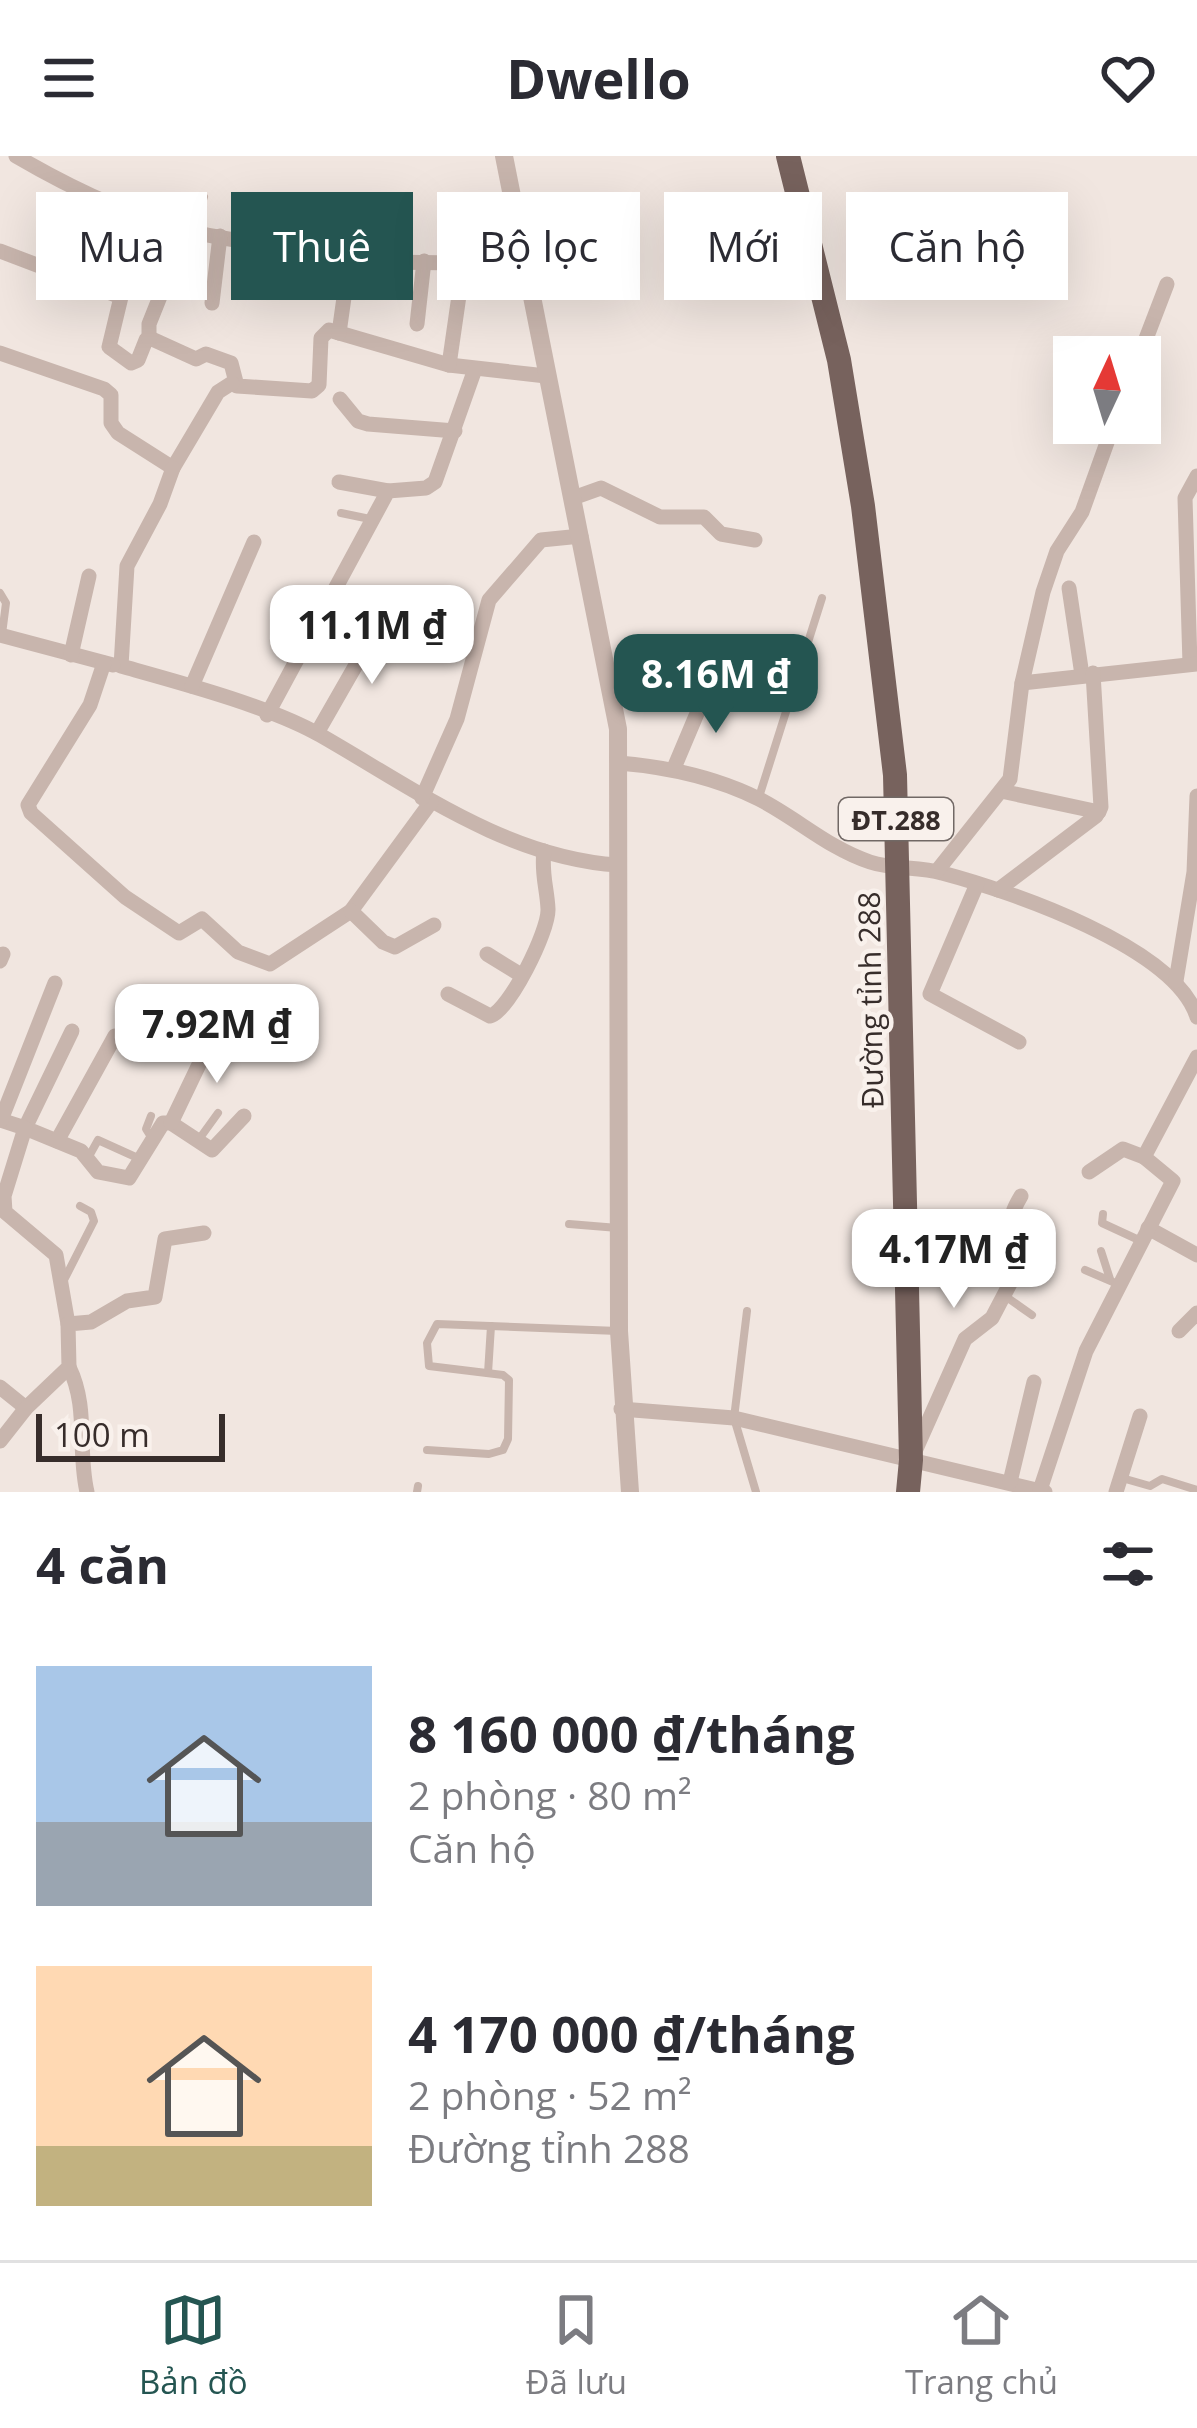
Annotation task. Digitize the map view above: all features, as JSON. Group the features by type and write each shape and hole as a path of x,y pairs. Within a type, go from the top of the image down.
{"main road":[{"name":"Đường tỉnh 288","path":"788,156 839,360 863,506 895,775 908,1492"}],"street":[{"path":"16,156 89,192"},
{"path":"504,156 511,192"},
{"path":"207,234 231,238"},
{"path":"212,303 220,236"},
{"path":"0,251 121,297 109,347 131,363 138,360 149,338 158,300"},
{"path":"413,261 437,261"},
{"path":"417,324 424,261"},
{"path":"1147,336 1167,284"},
{"path":"339,333 344,300"},
{"path":"449,365 454,300"},
{"path":"533,300 608,661 619,763 621,1409 630,1492"},
{"path":"547,376 449,365 329,330 322,338 317,389 257,390 232,383 218,392 172,468 160,504 127,566 112,665 65,752 29,802 31,813 156,922 179,933 202,919 238,952 270,964 351,911 426,800 457,719 489,600 541,540 580,536"},
{"path":"149,338 196,359 206,354 231,363 232,383"},
{"path":"0,353 104,388 111,395 111,424 118,433 172,468"},
{"path":"339,482 388,491 426,488 435,482 475,369"},
{"path":"340,399 358,421 368,424 454,431"},
{"path":"937,871 1012,772 1022,683 1043,592 1058,551 1082,512 1106,444"},
{"path":"1022,683 1194,664 1185,498 1197,476"},
{"path":"573,498 601,488 660,518 704,518 722,534 755,540"},
{"path":"267,715 388,491"},
{"path":"191,686 254,542"},
{"path":"71,655 89,576"},
{"path":"998,890 1099,812 1102,784 1069,587"},
{"path":"317,733 384,616"},
{"path":"1,635 191,686 317,733 426,800 544,851 578,862 618,866"},
{"path":"674,768 709,685"},
{"path":"619,763 674,768 758,799 836,849 998,890 1095,932 1176,981 1191,999 1197,1017"},
{"path":"1001,791 1099,812"},
{"path":"1176,981 1194,872 1197,796"},
{"path":"448,994 490,1016 498,1015 537,949 548,914 542,882 544,851"},
{"path":"977,884 930,994 1019,1042"},
{"path":"351,911 382,942 395,947 434,925"},
{"path":"487,953 521,975"},
{"path":"55,982 1,1120 57,1141 87,1159 98,1172 124,1180 160,1124 171,1123 212,1150 244,1116"},
{"path":"171,1123 217,1028"},
{"path":"72,1031 25,1128 2,1205 4,1212 56,1255 68,1324 69,1366 82,1398 86,1492"},
{"path":"57,1141 115,1036"},
{"path":"1144,1157 1197,1057"},
{"path":"621,1409 734,1418 999,1485 1042,1491 1067,1399 1116,1283 1173,1181 1144,1157 1123,1149 1089,1172"},
{"path":"911,1460 965,1339 971,1330 987,1325 1028,1248 1009,1218 1021,1196"},
{"path":"68,1324 98,1319 127,1301 155,1297 165,1239 204,1233"},
{"path":"1146,1234 1197,1255"},
{"path":"1179,1331 1197,1313"},
{"path":"1,1436 69,1366"},
{"path":"999,1485 1034,1382"},
{"path":"0,1387 26,1408"},
{"path":"1119,1485 1140,1416"}],"lane":[{"path":"341,514 372,519"},
{"path":"0,593 6,603 1,635"},
{"path":"758,799 822,598"},
{"path":"196,1143 218,1113"},
{"path":"151,1116 146,1129 152,1137"},
{"path":"87,1159 98,1140 140,1159"},
{"path":"62,1283 94,1222 91,1212 80,1206"},
{"path":"1103,1214 1102,1223 1146,1234"},
{"path":"569,1224 619,1228"},
{"path":"1101,1251 1116,1283"},
{"path":"1085,1270 1116,1283"},
{"path":"1004,1295 1032,1315"},
{"path":"747,1311 734,1418 756,1492"},
{"path":"427,1450 489,1454 506,1446 509,1380 429,1366 425,1358 436,1324 620,1331"},
{"path":"488,1373 491,1326"},
{"path":"1119,1485 1150,1486 1162,1479 1197,1490"}]}
